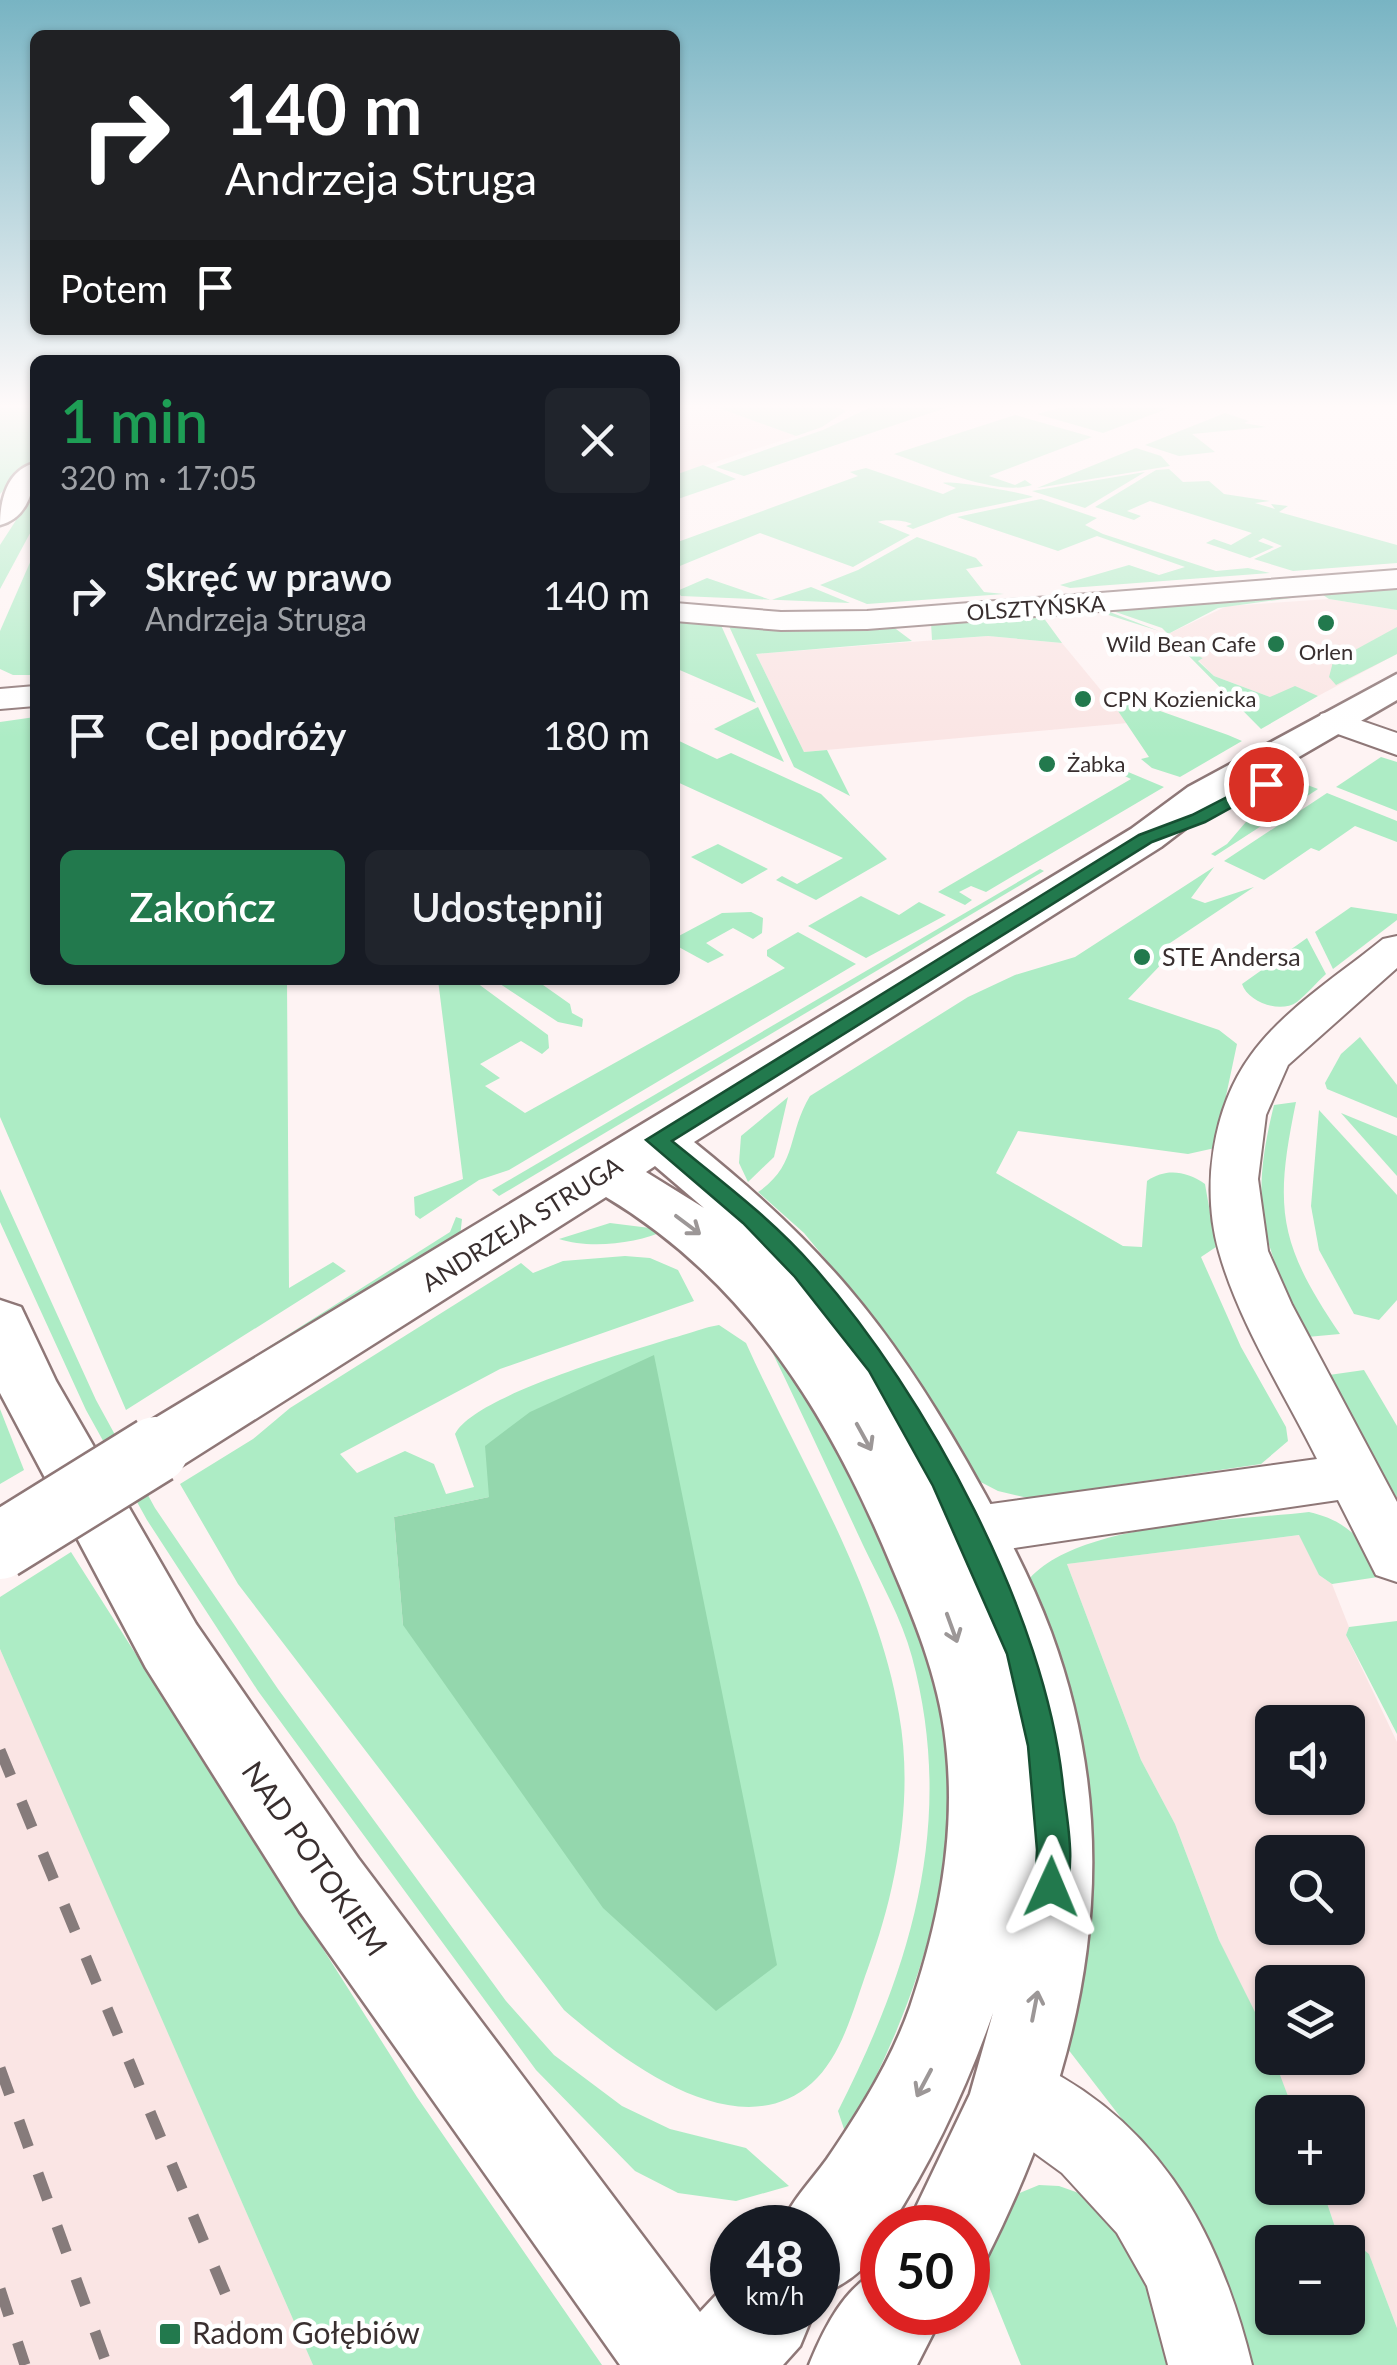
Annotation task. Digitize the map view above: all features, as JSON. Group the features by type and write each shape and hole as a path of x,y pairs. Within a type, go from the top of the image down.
{"main road":[{"name":"ANDRZEJA STRUGA","path":"0,1546 1146,838 1241,799 1397,685"},
{"name":"ANDRZEJA STRUGA","path":"1345,725 1397,707"},
{"path":"658,1140 770,1235 879,1364 942,1535 953,1628 978,1702 986,1774 988,1855 956,2003 929,2076 876,2168 840,2218"},
{"path":"606,1172 688,1223 778,1310 942,1535 1022,1654 1044,1746 1053,1850 1050,1924 1014,2092 962,2205"},
{"name":"NAD POTOKIEM","path":"0,1322 26,1383 170,1646 329,1885 678,2365"},
{"path":"718,2365 745,2335"},
{"path":"858,2365 880,2335"}],"street":[{"name":"OLSZTYŃSKA","path":"680,612 764,620 867,620 1397,579"},
{"path":"0,698 30,696"},
{"path":"1345,725 1397,745"},
{"path":"1397,948 1308,1020 1268,1060 1243,1115 1234,1179 1242,1252 1299,1376 1397,1558"},
{"path":"942,1535 1352,1476"},
{"path":"1014,2092 1074,2129 1147,2205 1180,2264 1203,2327 1210,2365"}],"shaded area":[{"path":"1329,599 1397,610 1397,654 1318,696 1270,697 1214,676 1198,660 1203,658 1184,651 1168,634 1227,606"},
{"path":"988,636 1062,643 1128,723 804,752 756,654"},
{"path":"1300,1535 1319,1575 1332,1584 1349,1627 1346,1635 1397,1742 1397,2328 1365,2251 1365,2225 1334,2225 1328,2205 1365,2205 1365,2095 1287,2095 1280,2075 1365,2075 1365,1965 1255,1965 1255,2019 1219,1940 1175,1824 1141,1760 1067,1564"},
{"path":"0,1649 44,1748 313,2365 0,2365"}],"green space":[{"path":"18,517 30,517 30,533 0,589 0,545"},
{"path":"745,517 943,517 913,529 906,526 912,524 905,522 878,522 910,535 853,567 760,533 680,566 680,541"},
{"path":"958,517 1095,517 1085,525 1216,571 1248,568 1270,573 1070,588 1060,585 1129,565 1159,575 1185,567 1097,536 1058,551"},
{"path":"1202,517 1298,517 1397,545 1397,563 1293,571 1254,559 1282,546 1263,538 1258,541 1274,547 1250,558 1206,543 1214,539 1231,545 1252,533"},
{"path":"917,537 976,558 983,566 966,569 984,592 1004,594 867,604 820,585 858,570"},
{"path":"30,562 30,675 13,675 0,669 0,631"},
{"path":"707,578 770,600 681,596 680,590"},
{"path":"1397,585 1397,610 1329,599 1320,593"},
{"path":"811,587 850,603 772,600"},
{"path":"1288,595 1291,598 1218,608 1168,634 1162,628 1107,609"},
{"path":"1102,609 1159,631 1099,612 1043,617 1062,643 988,636 932,640 931,623"},
{"path":"680,619 720,623 756,703 680,670"},
{"path":"728,624 892,626 912,641 756,654 804,752 827,750 850,796 794,767"},
{"path":"1397,627 1397,654 1336,685 1329,677 1333,662"},
{"path":"1184,651 1203,658 1198,661 1214,676 1270,697 1295,686 1318,696 1261,729"},
{"path":"1132,701 1242,741 1180,777 1152,768 1141,759 1149,757 1112,702"},
{"path":"758,707 784,762 714,729"},
{"path":"30,718 30,985 287,985 289,1288 333,1262 346,1271 126,1410 0,1117 0,722"},
{"path":"680,741 717,759 731,753 821,794 887,859 816,900 776,880 782,876 797,884 843,858 680,783"},
{"path":"1381,757 1397,762 1397,811 1336,787"},
{"path":"1121,769 1164,787 986,892 971,886 959,892 972,900 965,905 938,892 1131,779 1112,770"},
{"path":"1302,783 1318,789 1215,856 1211,854 1227,844 1251,816"},
{"path":"1327,793 1397,821 1397,842 1355,826 1319,851 1311,848 1264,880 1224,861"},
{"path":"718,844 768,869 742,884 691,857"},
{"path":"1214,867 1191,898 1205,903 1254,887 1164,947 1173,952 1128,999 1219,1030 1237,1044 1215,1148 1188,1154 1018,1131 996,1173 1123,1246 1142,1247 1147,1181 1161,1174 1176,1173 1205,1184 1216,1247 1201,1257 1241,1347 1286,1427 1288,1441 1261,1464 1028,1498 998,1491 971,1477 847,1285 804,1233 758,1192 771,1182 786,1160 810,1096 968,997 1015,975 1075,957"},
{"path":"1040,869 1044,871 499,1196 492,1190"},
{"path":"861,896 899,915 919,902 946,915 866,958 808,926"},
{"path":"1351,907 1397,914 1397,920 1333,969 1315,932"},
{"path":"751,912 763,918 762,933 753,939 733,928 706,943 724,955 708,963 680,948 680,935 722,913"},
{"path":"798,932 856,964 509,1170 479,1180 420,1219 415,1215 414,1197 463,1179 439,985 480,985 548,1035 549,1048 542,1054 521,1041 480,1064 500,1078 485,1086 525,1113 785,968 767,956 767,950"},
{"path":"1307,938 1326,974 1301,999 1290,1005 1274,1006 1258,1001 1245,990 1242,984"},
{"path":"502,985 543,985 583,1019 582,1027 558,1022"},
{"path":"1360,1037 1397,1085 1397,1118 1327,1089 1325,1083 1341,1054"},
{"path":"788,1097 774,1157 748,1182 739,1163 741,1136"},
{"path":"1296,1102 1285,1170 1286,1224 1304,1274 1340,1334 1307,1337 1280,1276 1265,1225 1262,1172 1274,1105"},
{"path":"1319,1110 1397,1195 1397,1300 1379,1320 1354,1314 1319,1250 1311,1206"},
{"path":"1341,1113 1397,1136 1397,1176"},
{"path":"0,1189 96,1400 155,1508 278,1689 506,2001 554,2055 622,2106 670,2129 746,2148 789,2186 736,2201 678,2193 635,2171 536,2070 258,1691 147,1520 86,1410 0,1222"},
{"path":"456,1217 462,1219 460,1237 255,1365 248,1360 450,1232"},
{"path":"610,1223 666,1230 613,1244 559,1239"},
{"path":"650,1258 678,1270 694,1301 500,1369 340,1454 357,1473 405,1451 434,1464 446,1494 474,1487 455,1434 470,1418 497,1402 571,1371 709,1327 719,1325 746,1343 834,1524 873,1618 899,1714 905,1778 895,1875 846,2029 823,2072 782,2101 750,2107 716,2103 682,2090 617,2052 564,2010 238,1584 180,1484 253,1439 290,1408 521,1263 533,1273 563,1261","holes":["489,1497 403,1625 394,1517"]},
{"path":"759,1325 817,1414 900,1580 929,1655 943,1719 948,1782 946,1843 937,1903 922,1962 901,2020 846,2135 838,2111 887,2002 919,1891 929,1777 924,1718 912,1657 897,1614"},
{"path":"654,1355 777,1965 716,2011 603,1908 403,1625 394,1517 489,1497 485,1446 530,1412"},
{"path":"1364,1370 1397,1426 1397,1498 1329,1375"},
{"path":"0,1409 24,1470 0,1484"},
{"path":"1309,1512 1322,1515 1359,1539 1380,1567 1378,1577 1332,1584 1319,1575 1299,1535 1067,1564 1141,1760 1175,1824 1219,1940 1255,2012 1255,2075 1280,2075 1288,2095 1255,2095 1255,2205 1328,2205 1334,2225 1255,2225 1255,2335 1365,2335 1365,2251 1397,2328 1397,2365 1248,2365 1179,2193 1064,2044 1022,1589 1043,1567 1073,1550 1111,1537 1197,1522"},
{"path":"71,1552 417,2097 602,2365 313,2365 0,1649 0,1597"},
{"path":"1397,1621 1397,1734 1346,1635 1349,1627"},
{"path":"1039,2185 1059,2186 1093,2198 1137,2256 1160,2321 1168,2365 1021,2365 990,2289 990,2233 1015,2195"}],"railway":[{"path":"0,1750 255,2365"},
{"path":"0,2068 107,2365"},
{"path":"0,2289 25,2365"}],"place":[{"name":"Orlen","path":"1326,623"},
{"name":"Wild Bean Cafe","path":"1276,644"},
{"name":"CPN Kozienicka","path":"1083,699"},
{"name":"Żabka","path":"1047,764"},
{"name":"STE Andersa","path":"1142,957"},
{"name":"Radom Gołębiów","path":"170,2334"}],"route":[{"path":"1051,1887 1053,1850 1044,1746 1031,1687 1022,1654 946,1484 879,1364 804,1271 751,1217 658,1140 1146,838 1241,799 1266,784"}]}
